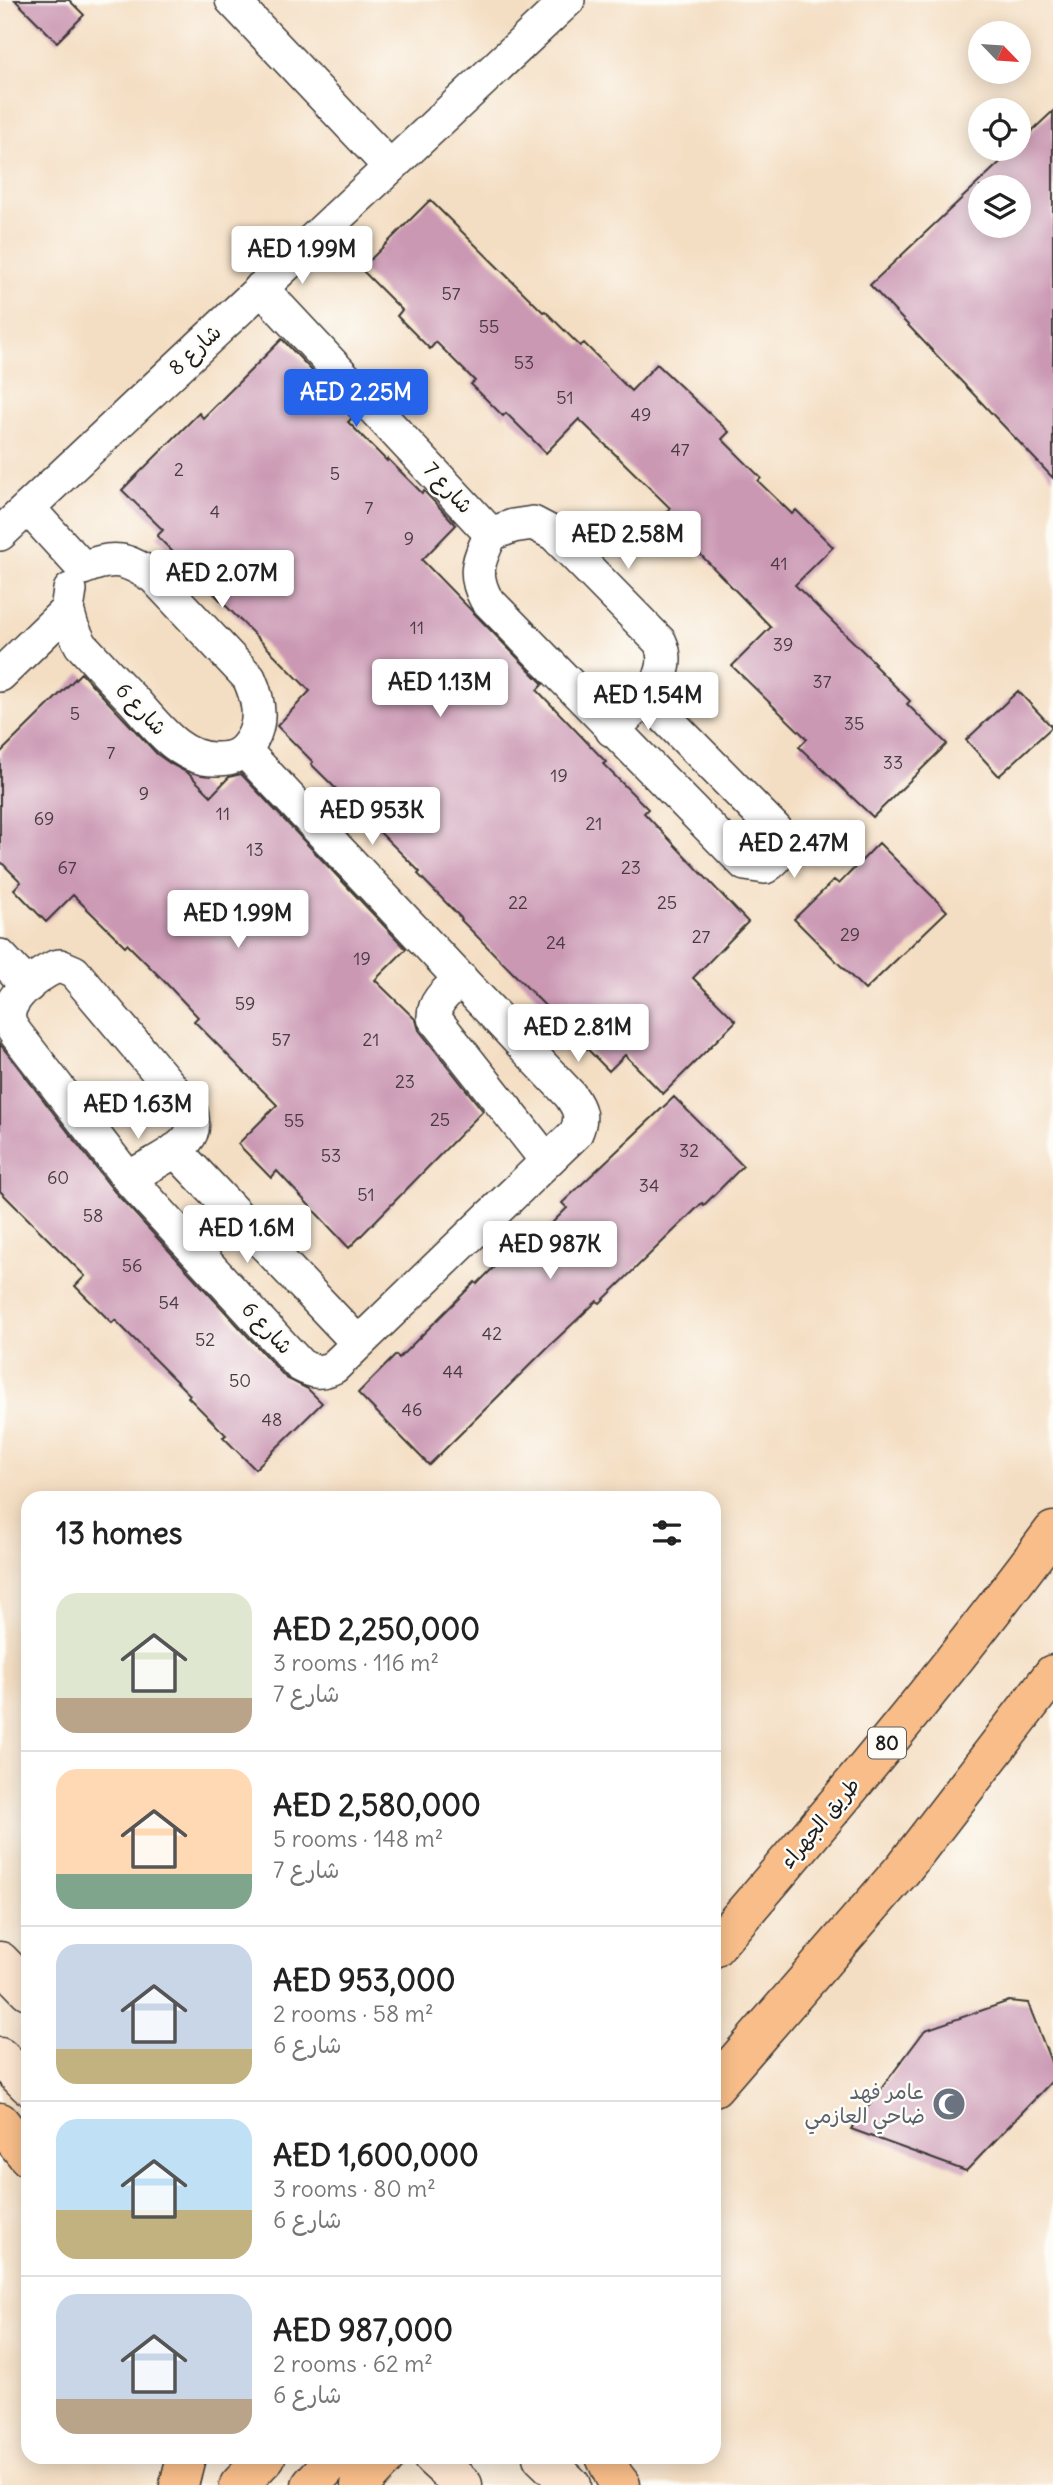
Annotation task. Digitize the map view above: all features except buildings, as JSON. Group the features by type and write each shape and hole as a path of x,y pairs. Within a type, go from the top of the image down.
{"highway":[{"name":"طريق الجهراء","path":"721,1933 837,1804 993,1612 1053,1531"},
{"path":"721,2079 903,1869 1053,1674"},
{"path":"721,2096 820,1966"},
{"path":"0,2122 21,2148"},
{"path":"179,2485 184,2464"},
{"path":"239,2485 259,2464"},
{"path":"311,2485 330,2464"},
{"path":"360,2485 380,2464"},
{"path":"608,2464 621,2485"}],"main road":[{"path":"0,1961 21,1983"},
{"path":"0,2057 21,2078"},
{"path":"440,2464 463,2485"},
{"path":"549,2464 571,2485"}],"street":[{"path":"232,0 389,166"},
{"name":"شارع 8","path":"0,534 568,0"},
{"name":"شارع 7","path":"261,288 492,534"},
{"path":"28,508 83,568"},
{"path":"612,730 662,679 665,652 660,642 554,534 533,523 513,526 492,534 482,554 477,573 479,587 486,599 612,730 746,864 758,868 774,862 780,853 781,845 776,831 645,697"},
{"path":"0,675 67,610 70,589 83,568 102,559 120,559 137,565 154,577 249,678 259,711 256,732 245,751"},
{"name":"شارع 6","path":"67,610 81,645 174,744 204,760 230,759 245,751 570,1095 579,1108 581,1122 576,1133 334,1367 322,1373 311,1371 300,1365 128,1178 17,1035 9,1019 13,1000 55,967 60,966 74,972 191,1111 192,1132 175,1150 128,1178"},
{"path":"0,956 28,986"},
{"path":"461,979 438,1001 435,1018 547,1161"},
{"path":"175,1150 358,1343"}],"place":[{"name":"عامر فهد ضاحي العازمي","path":"949,2104"}]}
